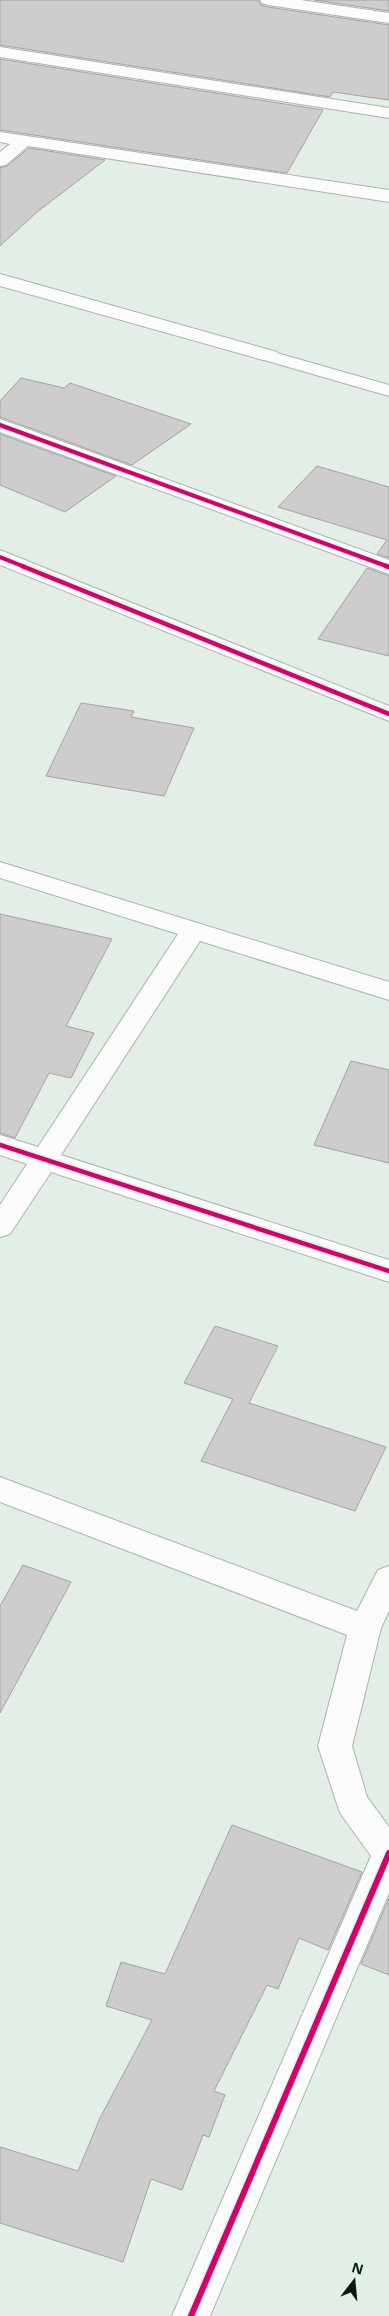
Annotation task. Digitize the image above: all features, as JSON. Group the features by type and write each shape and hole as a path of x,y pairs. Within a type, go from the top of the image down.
{"street":[{"path":"268,0 389,18"},
{"path":"0,52 389,113"},
{"path":"0,137 389,196"},
{"path":"0,161 24,141"},
{"path":"0,280 270,356"},
{"path":"0,426 389,567"},
{"path":"0,557 389,714"},
{"path":"0,870 389,991"},
{"path":"0,1227 46,1160 194,930"},
{"path":"0,1145 389,1271"},
{"path":"0,1488 365,1628"},
{"path":"191,2316 389,1853 352,1803 335,1746 365,1628 389,1579"}],"lane":[{"path":"270,356 389,392"}],"building":[{"path":"0,0 258,0 261,5 268,7 389,25 389,100 333,92 330,97 0,45"},
{"path":"314,0 389,0 389,11"},
{"path":"0,59 323,110 287,173 0,130"},
{"path":"29,148 105,160 37,212 0,246 0,168 7,166"},
{"path":"21,378 64,388 70,383 191,424 132,465 0,417 0,401"},
{"path":"0,434 116,476 65,512 0,485"},
{"path":"317,466 389,487 389,558 377,554 387,540 278,507"},
{"path":"367,568 389,576 389,656 318,639"},
{"path":"81,703 134,711 131,717 194,728 164,796 46,776"},
{"path":"0,914 112,939 66,1026 94,1033 71,1078 49,1073 15,1138 0,1133"},
{"path":"351,1061 389,1070 389,1163 314,1145"},
{"path":"215,1326 278,1346 249,1403 386,1447 355,1511 201,1461 233,1399 184,1383"},
{"path":"23,1565 71,1582 0,1713 0,1606"},
{"path":"232,1825 362,1872 328,1950 299,1938 278,1989 267,1985 214,2091 225,2095 209,2137 203,2135 182,2190 151,2179 123,2262 0,2223 0,2147 78,2171 100,2118 152,2020 106,2006 121,1962 165,1974"},
{"path":"389,1898 389,1975 361,1964"}],"cycle path":[{"path":"0,425 389,567"},
{"path":"0,557 389,714"},
{"path":"0,1145 389,1271"},
{"path":"191,2316 389,1853"}]}
